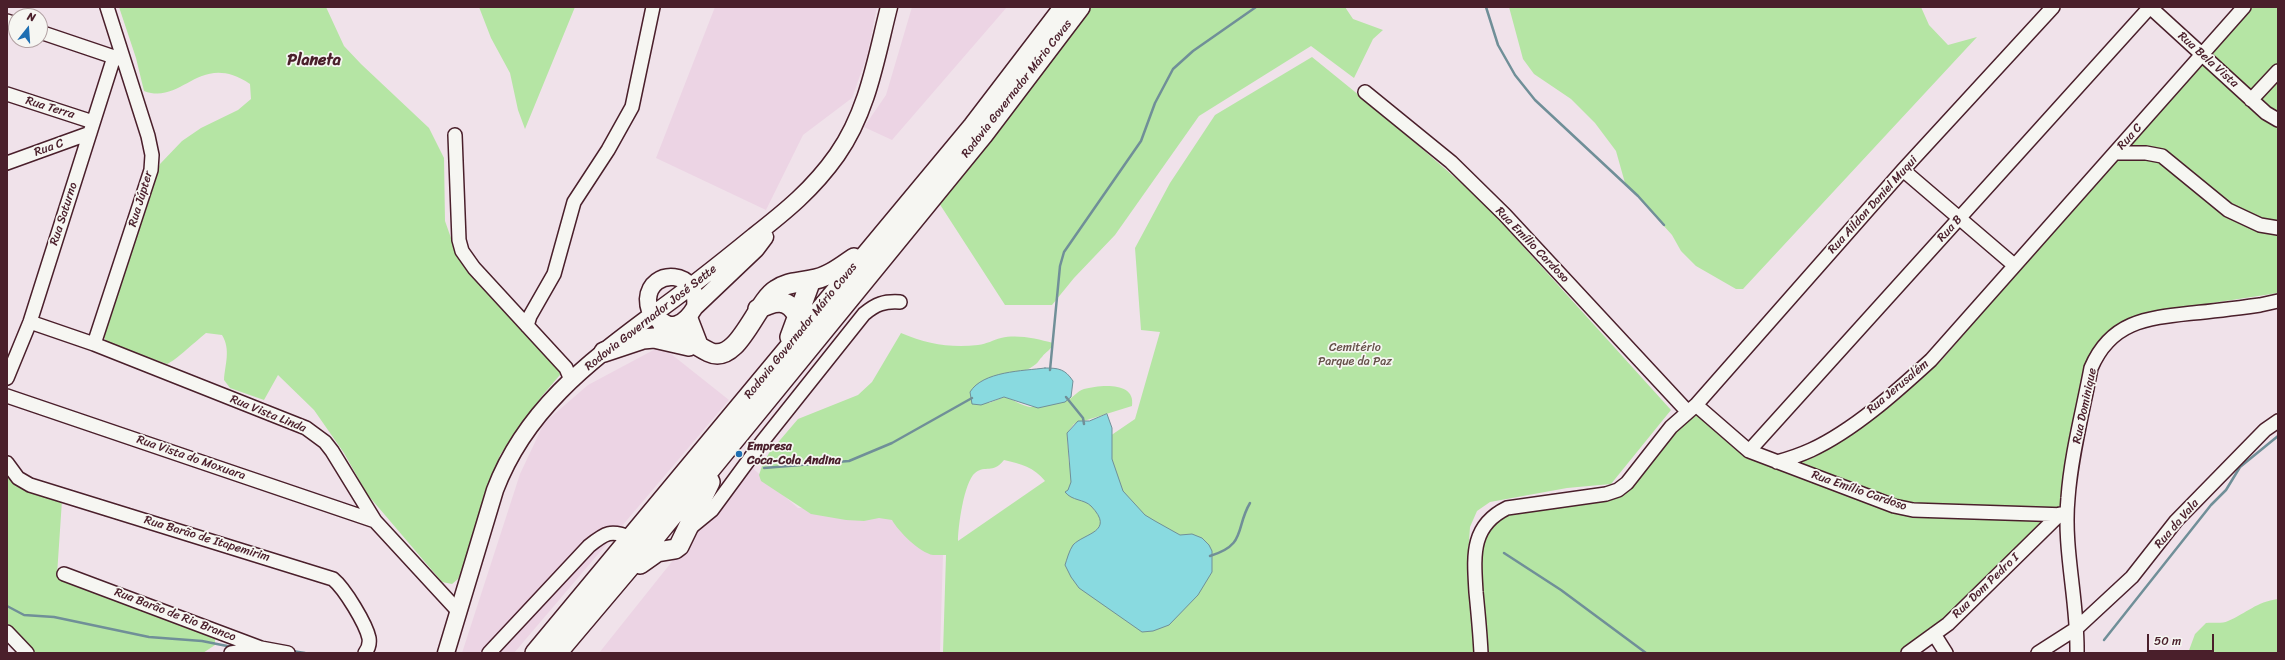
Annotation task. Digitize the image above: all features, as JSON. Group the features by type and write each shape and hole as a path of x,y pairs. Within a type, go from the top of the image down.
{"highway":[{"name":"Rodovia Governador Mário Covas","path":"535,653 657,508 838,285 973,126 1064,7"},
{"name":"Rodovia Governador Mário Covas","path":"557,653 608,593 661,544 730,445 983,135 1080,7"},
{"path":"787,349 798,315 816,279 838,268 874,243"},
{"path":"654,314 713,353 732,348 743,337 766,298 777,289 795,281 816,279 838,285 842,292 841,298 780,375 776,389"},
{"path":"758,310 772,302 780,301 790,305 798,315"},
{"path":"692,313 702,347"},
{"path":"604,352 643,338 654,338 702,347"},
{"path":"657,508 653,528 661,544 679,546 688,530 705,507 730,445"}],"main road":[{"name":"Rodovia Governador José Sette","path":"446,653 502,472 522,437 540,411 604,352 654,314 685,282 728,257 776,219 804,196 822,176 838,154 857,121 869,90 889,7"},
{"path":"692,313 695,292 685,282 670,277 661,280 653,286 648,294 654,314 671,325 680,324 692,313 756,249 776,219"}],"street":[{"name":"Rua Júpter","path":"94,344 151,170 152,155 148,136 119,59 107,7"},
{"path":"527,326 530,316 554,274 574,202 608,150 632,107 653,7"},
{"name":"Rua Aildon Daniel Muqui","path":"1481,653 1474,558 1479,536 1485,524 1496,514 1507,508 1606,494 1618,490 1626,483 1903,170 2053,7"},
{"name":"Rua Bela Vista","path":"2150,7 2251,100 2266,113 2278,120"},
{"name":"Rua B","path":"1749,451 2150,7"},
{"name":"Rua C","path":"2014,265 2116,153 2244,7"},
{"path":"48,35 119,59"},
{"name":"Rua Saturno","path":"7,378 30,322 92,127 119,59"},
{"path":"2251,100 2278,71"},
{"name":"Rua Emílio Cardoso","path":"1365,92 1451,162 1505,215 1691,408 1749,451 1874,499 1913,510 2064,514"},
{"name":"Rua Terra","path":"7,94 92,127"},
{"name":"Rua C","path":"7,163 92,127"},
{"path":"455,135 459,240 462,251 474,268 566,368 572,380"},
{"path":"2116,153 2146,153 2162,156 2228,210 2260,225 2278,228"},
{"path":"1903,170 2014,265"},
{"name":"Rua Jerusalém","path":"1777,462 1810,451 1825,443 1903,386 1931,360 2014,265"},
{"path":"705,507 762,442 864,314 875,305 885,301 900,302"},
{"name":"Rua Dominique","path":"2076,653 2077,628 2064,514 2091,368 2096,358 2111,338 2141,321 2260,305 2278,301"},
{"name":"Rua Vista Linda","path":"30,322 94,344 306,428 322,439 332,452 375,521 458,611"},
{"name":"Rua Vista do Moxuara","path":"7,396 375,521"},
{"name":"Rua da Vala","path":"2038,653 2077,628 2132,577 2176,522 2265,430 2278,421"},
{"name":"Rua Barão de Itapemirim","path":"7,463 18,478 30,485 333,579 346,593 368,633 369,644 365,653"},
{"name":"Rua Dom Pedro I","path":"1908,653 1953,619 2064,514"},
{"path":"489,653 589,546 609,533 621,533 631,538"},
{"name":"Rua Barão de Rio Branco","path":"64,574 261,648 288,653"},
{"path":"7,632 27,653"},
{"path":"1934,634 1946,653"},
{"path":"231,653 261,648"}],"shaded area":[{"path":"715,7 877,7 867,56 852,98 803,135 766,210 656,158"},
{"path":"912,7 1007,7 892,140 864,127 886,95"},
{"path":"661,346 729,400 514,653 462,653 520,474 544,423 588,385"},
{"path":"749,465 798,508 904,507 943,554 940,653 599,653"}],"green space":[{"path":"119,7 326,7 344,46 429,128 444,158 445,221 458,258 563,365 565,369 542,396 500,455 463,568 458,579 452,584 442,582 367,494 344,453 314,410 278,375 264,400 230,388 224,380 227,352 222,335 206,333 167,364 107,343 104,337 124,265 160,164 182,141 201,128 238,110 251,99 250,84 232,75 217,73 204,75 170,91 158,94 144,91 136,58"},
{"path":"479,7 575,7 525,129 518,110 510,73 491,38"},
{"path":"1091,7 1345,7 1353,19 1383,30 1373,39 1354,78 1311,46 1199,116 1115,235 1074,278 1052,305 1005,305 939,203"},
{"path":"1509,7 1921,7 1929,25 1948,45 1977,37 1743,289 1736,289 1696,266 1681,251 1672,235 1625,183 1616,151 1595,123 1571,99 1534,74 1523,59"},
{"path":"2251,7 2278,7 2278,293 2146,313 2118,334 2097,342 2077,400 2063,501 2051,518 2010,559 1906,653 1480,653 1479,559 1482,535 1494,515 1621,492 1697,409 1753,449 1802,461 1815,457 1878,415 1941,361 2178,84"},
{"name":"Cemitério Parque da Paz","path":"1312,57 1381,113 1483,202 1671,410 1611,484 1567,488 1490,502 1477,511 1470,527 1467,569 1474,653 943,653 946,555 933,555 922,550 904,535 892,520 879,518 864,521 846,520 811,514 761,481 759,475 762,466 769,453 798,419 858,395 872,382 901,333 920,340 958,346 984,344 1007,337 1027,338 1053,343 1050,349 1030,368 1017,373 987,379 980,382 989,403 1004,397 1030,407 1043,406 1066,401 1084,389 1099,386 1116,387 1128,392 1132,398 1132,406 1074,424 1067,433 1069,464 1135,419 1160,332 1141,330 1135,248 1170,183 1215,115","holes":["1004,460 1032,469 1045,481 958,541 962,505 971,478 979,470 996,467"]},
{"path":"7,474 11,481 62,500 57,575 215,633 215,645 203,653 35,653 20,635 7,623"},
{"path":"2278,599 2278,653 2188,653 2195,634 2206,623 2226,622 2258,605 2270,600"}],"water":[{"path":"1045,368 1061,370 1073,381 1071,397 1065,402 1038,408 1004,397 981,405 972,404 970,392 976,385 984,380 1004,373"},
{"path":"1107,414 1112,428 1112,459 1123,491 1145,515 1180,535 1192,534 1202,538 1209,545 1212,551 1212,572 1198,595 1169,625 1153,631 1142,632 1079,588 1065,565 1073,545 1096,531 1099,527 1100,521 1098,515 1091,506 1071,497 1065,492 1068,490 1071,482 1067,433 1078,421 1089,421"}],"waterway":[{"path":"1050,370 1060,266 1064,252 1141,141 1155,103 1173,69 1193,51 1256,7"},
{"path":"1486,7 1498,45 1515,75 1535,100 1638,196 1664,225"},
{"path":"1066,397 1083,418 1084,424"},
{"path":"764,468 849,461 892,443 972,398"},
{"path":"2104,640 2211,505 2226,490 2240,467 2278,436"},
{"path":"1210,556 1222,552 1230,547 1235,541 1245,512 1250,503"},
{"path":"1504,553 1561,590 1646,653"},
{"path":"7,606 24,615 54,617 149,637 202,641 232,647"},
{"path":"292,651 305,653"}],"place":[{"name":"Empresa Coca-Cola Andina","path":"739,454"}],"district":[{"name":"Planeta","path":"314,61"}]}
